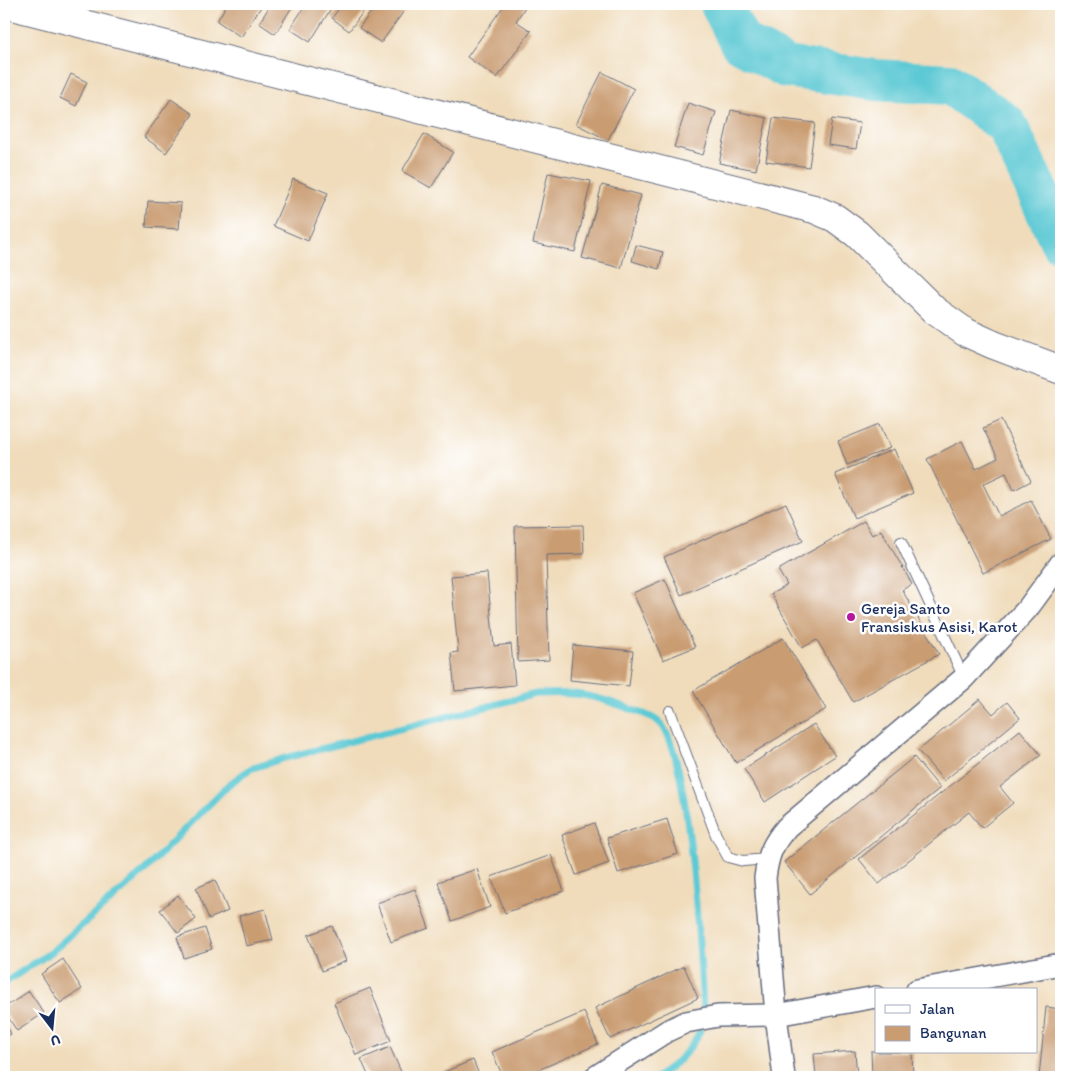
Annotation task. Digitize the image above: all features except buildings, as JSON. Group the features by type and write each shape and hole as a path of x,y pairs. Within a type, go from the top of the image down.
{"street":[{"path":"4,4 814,209 835,218 857,234 934,310 965,332 994,346 1061,370"},
{"path":"784,1077 776,1015 765,878 768,858 775,840 787,827 964,678 1028,608 1061,563"},
{"path":"928,988 1061,964"},
{"path":"595,1077 667,1031 686,1022 718,1016 776,1015 875,997"}],"lane":[{"path":"901,542 964,678"},
{"path":"670,712 716,835 728,857 743,861 768,858"}],"waterway":[{"path":"721,4 740,42 786,67 875,80 950,84 1006,124 1061,242"},
{"path":"4,983 50,953 142,873 228,785 250,769 285,758 536,694 569,694 604,700 651,717 660,723 670,741 679,772 692,857 703,1006"},
{"path":"657,1077 682,1057 700,1031"}],"place":[{"name":"Gereja Santo Fransiskus Asisi, Karot","path":"851,617"}]}
